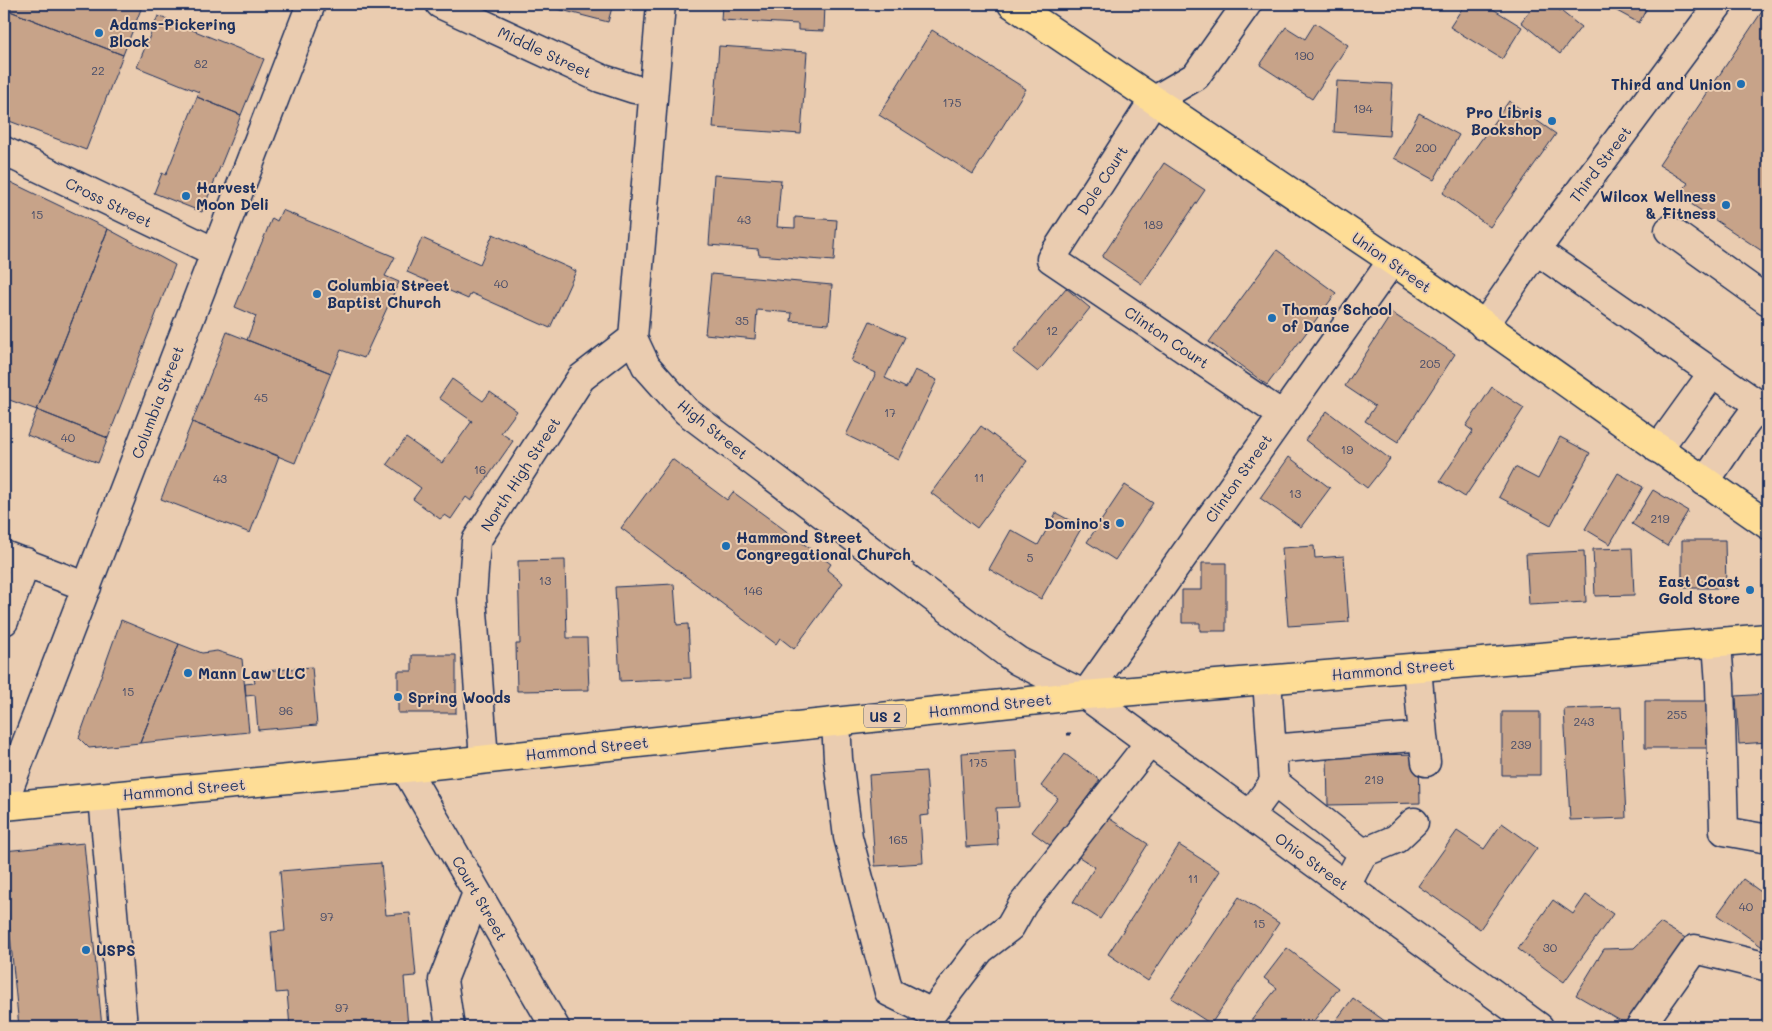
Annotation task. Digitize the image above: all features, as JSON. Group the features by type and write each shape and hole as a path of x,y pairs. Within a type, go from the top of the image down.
{"main road":[{"name":"Union Street","path":"1012,4 1153,101 1392,260 1768,525"},
{"name":"Hammond Street","path":"4,806 405,768 1085,695 1768,638"}],"street":[{"name":"Columbia Street","path":"4,801 311,4"},
{"name":"Middle Street","path":"440,4 600,78 634,89 653,92"},
{"name":"High Street","path":"661,4 633,338 646,366 686,411 1018,661 1085,695"},
{"path":"1153,101 1196,76 1247,4"},
{"name":"Third Street","path":"1484,326 1536,250 1718,4"},
{"name":"Dole Court","path":"1051,258 1153,101"},
{"name":"Cross Street","path":"4,151 215,252"},
{"path":"1669,230 1768,301"},
{"path":"1536,250 1712,374 1765,403 1734,439 1705,482"},
{"name":"Clinton Court","path":"1051,258 1282,415"},
{"name":"Clinton Street","path":"1085,695 1392,260"},
{"name":"North High Street","path":"484,759 472,598 476,541 582,378 633,338"},
{"path":"1658,449 1712,374"},
{"path":"4,621 15,559 87,587"},
{"path":"1717,643 1724,831 1768,839"},
{"path":"1272,749 1425,749 1417,667"},
{"path":"1250,815 1274,782 1267,680"},
{"name":"Ohio Street","path":"1085,695 1539,1027"},
{"path":"836,722 838,759 848,837 889,992 932,1013 980,950 1010,927 1023,904 1150,742"},
{"name":"Court Street","path":"405,768 554,1027"},
{"path":"1274,782 1363,853"},
{"path":"103,797 123,1027"},
{"path":"1346,886 1363,853 1396,839 1414,822"},
{"path":"450,1027 443,980 477,892"},
{"path":"1640,1027 1695,949 1768,967"}],"building":[{"name":"Adams-Pickering Block","path":"12,4 143,4 123,55 10,11"},
{"path":"538,4 613,4 608,22"},
{"path":"722,4 825,4 824,31 798,30 798,24 721,20"},
{"path":"1465,4 1485,4 1522,27 1502,59 1450,27"},
{"path":"1535,4 1552,4 1581,27 1560,54 1521,22"},
{"path":"1604,4 1649,4 1639,23"},
{"name":"Third and Union","path":"1767,4 1768,255 1679,196 1688,183 1659,165"},
{"path":"10,11 123,55 86,150 4,119 4,26"},
{"path":"158,16 264,59 241,115 197,97 199,92 137,67"},
{"path":"1315,23 1348,45 1312,99 1260,65 1286,27 1305,39"},
{"path":"932,30 1026,89 973,174 879,115"},
{"path":"719,46 807,52 801,134 713,128"},
{"path":"1337,81 1392,84 1389,136 1334,132"},
{"path":"197,97 241,115 202,212 154,193 162,173 166,175"},
{"path":"1509,101 1556,134 1490,227 1443,193"},
{"path":"1419,113 1459,135 1434,180 1394,158"},
{"path":"1164,163 1205,190 1142,284 1102,257"},
{"path":"714,175 781,180 777,227 795,228 795,217 837,220 834,261 759,255 758,249 709,245"},
{"path":"4,179 108,229 37,410 4,398"},
{"name":"Columbia Street Baptist Church","path":"282,210 395,257 385,276 399,282 364,358 341,350 331,373 247,340 256,316 235,307 272,218 277,221"},
{"path":"108,229 175,265 108,438 37,410"},
{"path":"493,234 576,271 550,328 471,293 468,299 407,272 422,238 480,264"},
{"name":"Thomas School of Dance","path":"1277,250 1336,293 1267,385 1209,342"},
{"path":"711,274 832,285 829,324 791,321 792,313 757,310 755,339 705,334"},
{"path":"1066,288 1090,308 1038,372 1013,352"},
{"path":"1392,313 1455,354 1398,442 1365,421 1375,406 1345,386"},
{"path":"870,321 905,337 885,378 906,388 915,370 937,380 898,460 846,435 876,373 851,361"},
{"path":"227,332 331,373 295,463 192,422"},
{"path":"452,379 483,401 490,392 517,411 501,433 513,441 471,501 466,497 451,519 445,515 440,519 413,499 421,488 387,464 406,438 442,463 472,421 439,398"},
{"path":"1492,387 1524,408 1465,497 1440,481 1473,431 1466,426"},
{"path":"37,410 108,438 98,463 27,435"},
{"path":"1327,411 1390,459 1367,488 1305,440"},
{"path":"192,422 279,456 250,533 161,499"},
{"path":"981,426 1027,461 977,528 931,493"},
{"path":"1560,437 1590,453 1551,525 1499,497 1515,467 1538,479"},
{"path":"1289,457 1330,488 1301,527 1260,498"},
{"name":"Hammond Street Congregational Church","path":"672,459 727,500 733,492 831,564 827,570 843,583 794,649 780,638 776,644 621,528"},
{"path":"1618,473 1643,487 1610,544 1585,529"},
{"name":"Domino's","path":"1125,485 1153,503 1115,560 1087,542"},
{"path":"1653,490 1688,511 1667,546 1632,524"},
{"path":"1056,513 1082,527 1041,599 989,569 1011,530 1038,545"},
{"path":"1682,540 1725,540 1726,588 1682,588"},
{"path":"1314,546 1315,558 1344,556 1349,622 1288,626 1282,548"},
{"path":"1632,548 1634,595 1595,596 1593,549"},
{"path":"1584,551 1586,602 1529,605 1526,554"},
{"path":"565,560 567,638 587,638 589,690 517,691 516,644 520,644 518,561"},
{"path":"1202,563 1226,563 1226,631 1200,631 1200,623 1182,623 1182,590 1202,590"},
{"path":"674,584 677,625 688,624 691,678 620,681 615,587"},
{"path":"121,620 179,644 140,743 89,748 79,738"},
{"path":"179,644 202,653 217,651 242,659 249,732 140,743"},
{"path":"412,655 456,655 456,713 398,713 398,671 412,671"},
{"path":"312,667 317,725 258,730 255,695 246,696 245,684 255,683 253,672"},
{"path":"1768,694 1768,742 1739,744 1736,696"},
{"path":"1645,701 1710,701 1710,748 1645,748"},
{"path":"1621,707 1626,818 1570,820 1564,709"},
{"path":"1502,712 1540,712 1540,775 1502,775"},
{"path":"1016,750 1019,807 996,808 998,845 966,847 961,753"},
{"path":"1065,754 1100,780 1051,846 1032,832 1058,798 1041,786"},
{"path":"1419,754 1420,803 1328,805 1327,756"},
{"path":"926,771 929,815 920,816 923,863 875,866 869,775"},
{"path":"1098,811 1148,844 1100,919 1073,902 1095,867 1071,852"},
{"path":"1502,823 1537,848 1480,929 1418,886 1457,831 1484,849"},
{"path":"84,843 102,1027 19,1027 4,872 4,851"},
{"path":"1179,845 1220,871 1148,981 1108,954"},
{"path":"381,863 386,915 410,913 416,976 404,977 408,1027 290,1027 287,992 276,993 271,932 285,931 280,871"},
{"path":"1743,879 1768,897 1768,951 1717,915"},
{"path":"1586,895 1613,914 1564,982 1518,949 1553,900 1573,914"},
{"path":"1239,897 1279,923 1211,1024 1171,998"},
{"path":"1660,923 1689,940 1631,1027 1576,995 1604,949 1634,948"},
{"path":"1287,948 1339,988 1309,1027 1246,1027 1277,988 1264,978"},
{"path":"1353,998 1393,1027 1331,1027"},
{"path":"1768,1018 1768,1027 1761,1027"}],"place":[{"name":"Adams-Pickering Block","path":"99,33"},
{"name":"Third and Union","path":"1741,84"},
{"name":"Pro Libris Bookshop","path":"1552,121"},
{"name":"Harvest Moon Deli","path":"186,196"},
{"name":"Wilcox Wellness & Fitness","path":"1726,205"},
{"name":"Columbia Street Baptist Church","path":"317,294"},
{"name":"Thomas School of Dance","path":"1272,318"},
{"name":"Domino's","path":"1120,523"},
{"name":"Hammond Street Congregational Church","path":"726,546"},
{"name":"East Coast Gold Store","path":"1750,590"},
{"name":"Mann Law LLC","path":"188,673"},
{"name":"Spring Woods","path":"398,697"},
{"name":"USPS","path":"86,950"}]}
